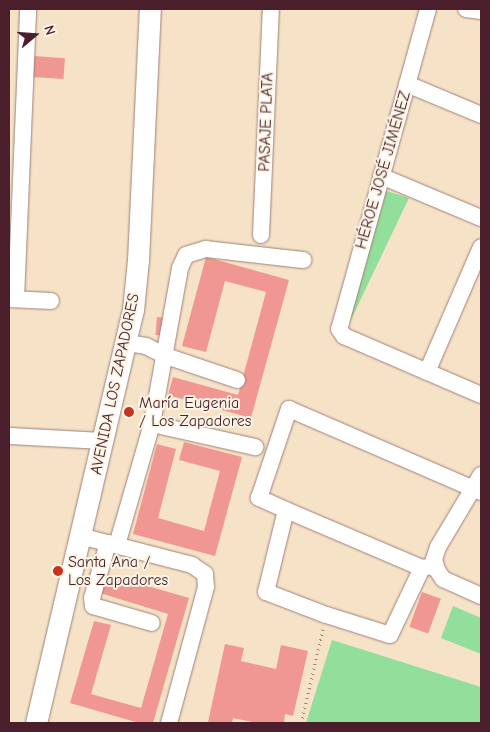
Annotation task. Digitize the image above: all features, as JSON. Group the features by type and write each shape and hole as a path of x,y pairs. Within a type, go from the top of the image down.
{"main road":[{"name":"AVENIDA LOS ZAPADORES","path":"36,723 104,441 133,310 138,267 150,9"}],"street":[{"path":"28,9 12,299 51,301"},
{"name":"PASAJE PLATA","path":"262,235 271,9"},
{"name":"HÉROE JOSÉ JIMÉNEZ","path":"427,372 344,336 340,332 428,9"},
{"path":"466,9 481,11"},
{"path":"407,84 481,115"},
{"path":"381,176 481,218"},
{"path":"481,247 427,372 481,396"},
{"path":"152,623 93,606 92,598 113,544 152,424 166,356 180,268 186,255 206,249 303,260"},
{"path":"127,342 146,346 166,356 237,380"},
{"path":"286,510 266,592 326,615 390,635 428,567 438,547 479,485 289,410 259,498 428,567 448,582 481,596"},
{"path":"152,424 255,447"},
{"path":"9,436 104,441"},
{"path":"80,536 192,565 205,574 206,587 169,723"}],"path":[{"path":"301,723 326,615"}],"green space":[{"path":"383,190 409,198 347,328"},
{"path":"453,606 481,618 481,654 441,638"},
{"path":"332,640 481,687 481,723 306,723"}],"building":[{"path":"34,56 65,58 63,79 33,77"},
{"path":"206,257 289,280 251,418 168,395 173,377 238,395 266,292 225,281 206,352 182,346"},
{"path":"157,317 168,318 166,336 155,335"},
{"path":"184,442 242,457 215,556 133,534 157,444 176,449 158,518 204,531 220,471 179,460"},
{"path":"106,574 189,598 153,723 139,723 70,703 94,621 111,625 91,694 141,708 168,614 100,593"},
{"path":"422,592 441,599 428,634 409,627"},
{"path":"225,644 244,648 241,661 276,669 281,645 308,651 293,716 285,714 284,723 257,723 233,718 232,723 208,722"}],"place":[{"name":"María Eugenia / Los Zapadores","path":"129,412"},
{"name":"Santa Ana / Los Zapadores","path":"58,571"}]}
